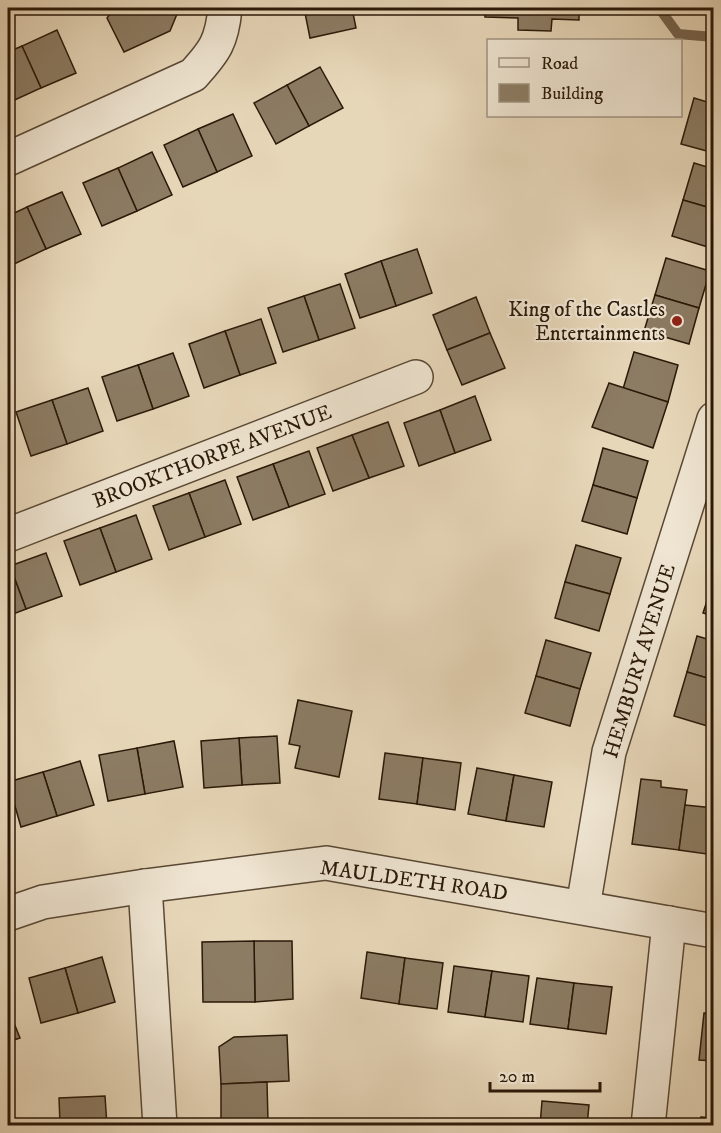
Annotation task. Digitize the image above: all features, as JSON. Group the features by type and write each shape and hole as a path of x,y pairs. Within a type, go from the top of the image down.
{"street":[{"path":"8,159 193,75 213,52 223,25 225,8"},
{"name":"BROOKTHORPE AVENUE","path":"8,535 416,377"},
{"name":"HEMBURY AVENUE","path":"583,907 609,752 714,419"},
{"name":"MAULDETH ROAD","path":"8,914 43,902 145,886 326,863 714,931"},
{"path":"145,886 160,1125"},
{"path":"648,1125 669,923"}],"building":[{"path":"114,8 174,8 177,14 170,31 124,52 107,18"},
{"path":"304,8 352,8 356,28 310,38"},
{"path":"485,8 579,8 579,20 552,19 551,31 518,30 518,18 485,17"},
{"path":"57,30 76,73 41,88 22,46"},
{"path":"22,46 41,88 8,103 8,52"},
{"path":"320,67 343,108 309,126 287,85"},
{"path":"287,85 309,126 276,144 254,103"},
{"path":"694,98 714,104 714,153 681,144"},
{"path":"233,114 252,156 217,172 198,129"},
{"path":"198,129 217,172 183,187 164,145"},
{"path":"152,152 172,195 137,211 118,168"},
{"path":"694,163 714,169 714,209 683,200"},
{"path":"118,168 137,211 102,226 83,183"},
{"path":"62,192 81,234 46,249 27,207"},
{"path":"683,200 714,209 714,249 672,236"},
{"path":"27,207 46,249 12,265 8,256 8,216"},
{"path":"417,249 432,293 396,306 381,261"},
{"path":"666,258 710,271 699,308 655,295"},
{"path":"381,261 396,306 360,318 345,274"},
{"path":"340,284 355,328 319,340 304,296"},
{"path":"655,295 699,308 689,344 644,331"},
{"path":"304,296 319,340 283,352 268,308"},
{"path":"476,297 490,333 447,350 433,315"},
{"path":"261,319 276,363 240,375 225,331"},
{"path":"225,331 240,375 204,388 189,344"},
{"path":"490,333 505,368 462,385 447,350"},
{"path":"634,352 678,365 668,402 623,389"},
{"path":"173,353 189,396 153,409 138,365"},
{"path":"138,365 153,409 117,421 102,377"},
{"path":"609,383 668,402 653,448 592,427"},
{"path":"88,388 103,431 67,444 52,400"},
{"path":"475,396 491,440 455,453 440,410"},
{"path":"52,400 67,444 31,456 16,412"},
{"path":"440,410 455,453 419,466 404,423"},
{"path":"388,422 404,466 369,478 352,435"},
{"path":"352,435 369,478 333,491 317,448"},
{"path":"603,448 648,461 637,498 593,485"},
{"path":"309,451 325,494 289,507 273,464"},
{"path":"273,464 289,507 253,520 237,477"},
{"path":"225,480 241,524 205,537 189,493"},
{"path":"593,485 637,498 627,534 582,521"},
{"path":"189,493 205,537 169,550 153,506"},
{"path":"136,515 152,559 116,572 100,528"},
{"path":"100,528 116,572 80,585 64,541"},
{"path":"576,545 621,558 610,594 565,582"},
{"path":"46,553 62,596 26,609 10,566"},
{"path":"8,566 10,566 26,609 8,616"},
{"path":"714,580 714,616 703,613"},
{"path":"565,582 610,594 599,631 555,618"},
{"path":"697,636 714,641 714,680 687,672"},
{"path":"546,640 591,653 580,689 536,676"},
{"path":"687,672 714,680 714,728 674,716"},
{"path":"536,676 580,689 570,726 525,713"},
{"path":"298,700 352,711 339,777 295,768 300,746 289,744"},
{"path":"277,736 280,783 242,785 239,738"},
{"path":"239,738 242,785 204,788 201,741"},
{"path":"174,741 183,787 145,794 137,748"},
{"path":"137,748 145,794 108,801 99,755"},
{"path":"385,753 423,758 417,804 379,799"},
{"path":"423,758 461,763 455,810 417,804"},
{"path":"80,761 94,805 57,816 43,772"},
{"path":"477,768 514,775 506,821 468,814"},
{"path":"43,772 57,816 21,827 8,782"},
{"path":"514,775 552,782 544,827 506,821"},
{"path":"641,779 661,781 661,787 687,790 679,850 632,844"},
{"path":"685,805 714,808 714,855 679,850"},
{"path":"254,941 292,941 293,999 255,1002"},
{"path":"254,941 255,1002 203,1002 202,942"},
{"path":"367,952 405,958 399,1004 361,998"},
{"path":"102,957 115,1002 78,1013 65,968"},
{"path":"405,958 443,963 437,1009 399,1004"},
{"path":"454,966 492,971 485,1017 448,1012"},
{"path":"65,968 78,1013 41,1023 29,978"},
{"path":"492,971 529,976 523,1022 485,1017"},
{"path":"537,978 574,983 568,1029 530,1024"},
{"path":"574,983 612,987 606,1034 568,1029"},
{"path":"8,1008 20,1038 8,1042"},
{"path":"704,1013 714,1014 714,1061 699,1060"},
{"path":"287,1035 289,1081 221,1084 219,1047 234,1037"},
{"path":"267,1082 268,1122 221,1123 221,1084"},
{"path":"105,1096 107,1126 44,1126 60,1124 59,1098"},
{"path":"542,1101 589,1105 587,1126 540,1126"},
{"path":"701,1117 714,1118 714,1126 701,1126"}],"waterway":[{"path":"659,8 678,34 714,37"}],"place":[{"name":"King of the Castles Entertainments","path":"677,321"}]}
